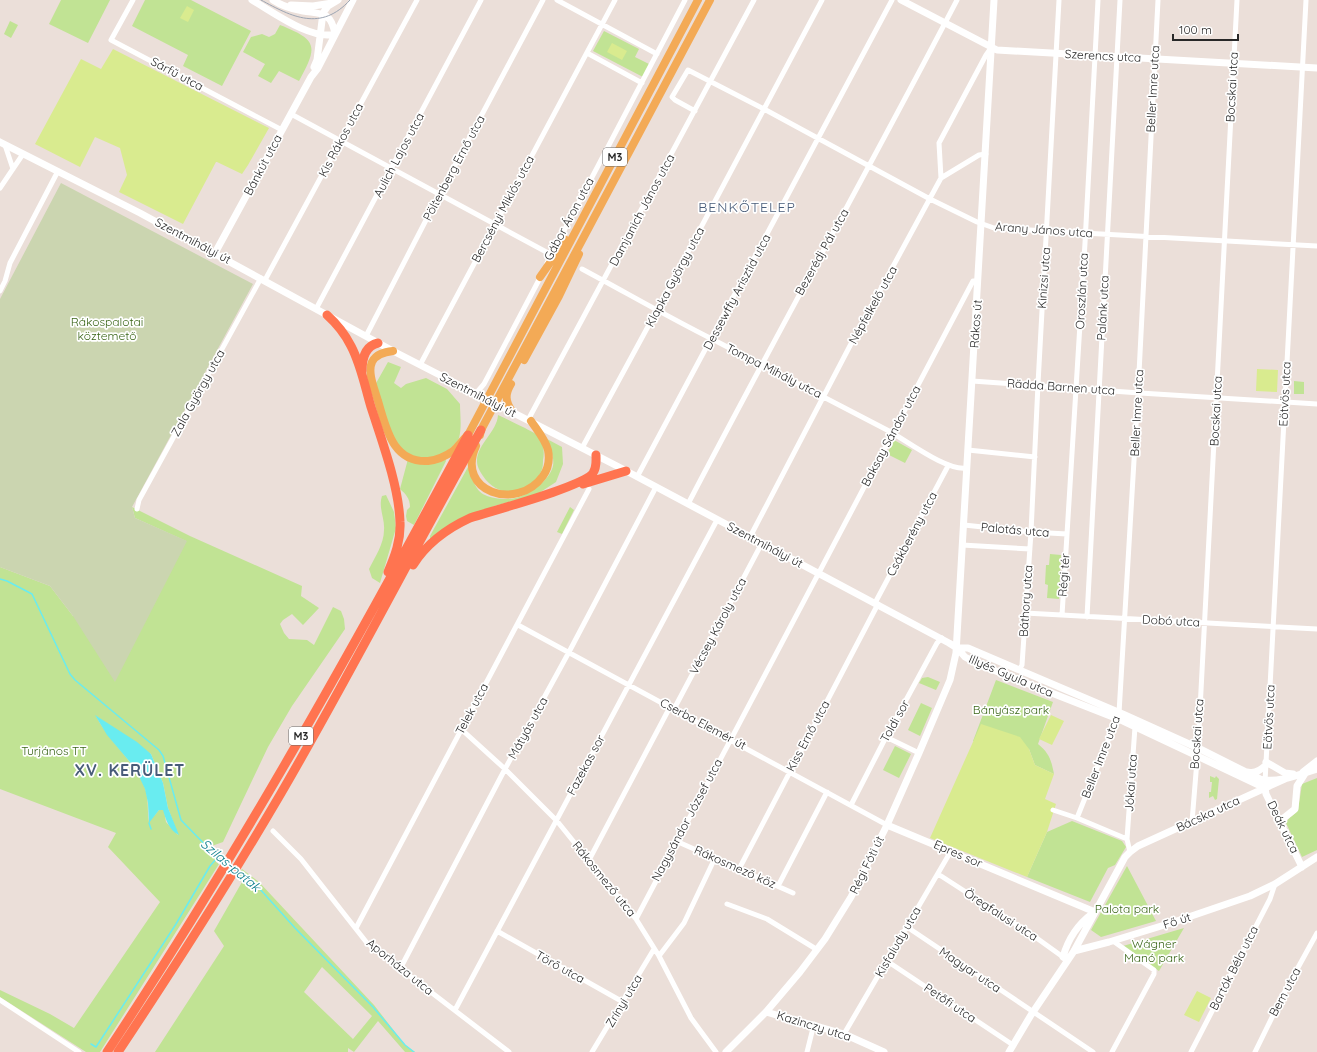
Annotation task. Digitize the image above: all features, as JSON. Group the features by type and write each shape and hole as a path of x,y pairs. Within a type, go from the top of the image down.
{"highway":[{"path":"327,315 338,325 352,346 363,378 394,485 399,512 400,534 396,552 389,571 372,606 371,614"},
{"path":"363,378 365,354 371,345 378,343"},
{"name":"M3","path":"118,1052 200,926 280,795 391,597 477,428"},
{"name":"M3","path":"108,1052 193,918 275,782 371,614 468,435"},
{"path":"391,597 401,586 408,572 424,550 440,534 470,518 564,488 587,478 594,472 596,466 596,455"},
{"path":"564,488 580,485 626,471"}],"main road":[{"name":"M3","path":"477,428 532,313 698,0"},
{"name":"M3","path":"468,435 477,428 540,319 594,215 710,0"},
{"path":"540,277 587,210"},
{"path":"512,412 506,399 508,390 571,271 594,215"},
{"path":"393,351 382,353 377,356 372,362 371,371 390,437 400,452 414,459 432,460 445,456 453,451 468,435"},
{"path":"477,428 479,438 472,454 471,462 475,477 485,488 494,493 504,495 515,494 532,488 540,481 546,473 548,465 548,450 530,421"}],"street":[{"name":"Sárfű utca","path":"133,0 112,40 282,130"},
{"path":"252,0 282,18 320,35 325,36 335,34 332,22 323,13 296,10 273,0"},
{"name":"Bánkút utca","path":"311,77 318,68 353,0"},
{"name":"Kis Rákos utca","path":"263,279 417,0"},
{"name":"Aulich Lajos utca","path":"316,309 481,0"},
{"name":"Pöltenberg Ernő utca","path":"366,336 543,0"},
{"path":"557,0 657,54"},
{"path":"602,24 615,0"},
{"name":"Gábor Áron utca","path":"473,393 478,391 484,384 540,277 550,254 685,0"},
{"name":"Damjanich János utca","path":"530,421 754,0"},
{"name":"Klapka György utca","path":"582,448 658,310 822,0"},
{"name":"Dessewffy Arisztid utca","path":"637,477 892,0"},
{"name":"Szerencs utca","path":"902,0 997,50 1317,68"},
{"name":"Bezerédj Pál utca","path":"688,504 761,364 869,166 957,0"},
{"name":"Rákos út","path":"957,648 994,0"},
{"name":"Kinizsi utca","path":"1031,532 1059,0"},
{"name":"Oroszlán utca","path":"1067,534 1098,0"},
{"name":"Palánk utca","path":"1087,617 1120,0"},
{"name":"Beller Imre utca","path":"1077,818 1118,716 1138,393 1158,0"},
{"name":"Bocskai utca","path":"1192,822 1217,398 1237,0"},
{"name":"Eötvös utca","path":"1265,784 1306,0"},
{"path":"280,4 313,6 337,1"},
{"path":"323,13 328,6 337,1"},
{"name":"Bánkút utca","path":"215,253 311,77 317,60 323,13"},
{"name":"Bercsényi Miklós utca","path":"420,365 602,24"},
{"path":"301,27 313,39 318,53"},
{"path":"986,154 979,155 941,178 939,143 978,69 991,48"},
{"path":"587,53 642,83"},
{"path":"978,69 985,68 990,73"},
{"name":"Arany János utca","path":"695,111 672,97 688,70 819,138 930,199 982,224 994,228 1317,246"},
{"path":"291,114 550,254"},
{"path":"3,144 13,169"},
{"name":"Szentmihályi út","path":"3,144 215,253 393,351 596,455 942,638 957,648"},
{"path":"0,188 23,154"},
{"path":"0,290 5,281 10,263 58,171"},
{"name":"Népfelkelő utca","path":"750,537 857,333 941,178"},
{"name":"Tompa Mihály utca","path":"582,269 892,433 948,466 960,469 967,468"},
{"name":"Zala György utca","path":"137,509 139,500 263,279"},
{"name":"Baksay Sándor utca","path":"819,574 973,281 978,281"},
{"path":"964,299 977,298"},
{"name":"Rädda Barnen utca","path":"972,381 1317,404"},
{"path":"968,450 1034,457"},
{"name":"Csákberény utca","path":"876,603 948,466"},
{"name":"Mátyás utca","path":"400,969 656,487"},
{"name":"Telek utca","path":"356,928 589,489"},
{"name":"Fazekas sor","path":"455,1010 717,520"},
{"name":"Palotás utca","path":"964,526 1067,534"},
{"name":"Báthory utca","path":"1020,670 1022,665 1031,532"},
{"name":"Régi tér","path":"1062,615 1067,534"},
{"name":"Vécsey Károly utca","path":"589,860 762,544"},
{"path":"962,545 1030,549"},
{"name":"Nagysándor József utca","path":"636,919 730,739 819,574"},
{"name":"Kiss Ernő utca","path":"739,869 876,603"},
{"name":"Dobó utca","path":"1025,613 1317,629"},
{"name":"Cserba Elemér út","path":"518,625 887,824"},
{"name":"Toldi sor","path":"851,805 937,643 942,638"},
{"name":"Illyés Gyula utca","path":"957,648 968,648 1020,670 1265,784"},
{"name":"Illyés Gyula utca","path":"957,648 965,657 1000,674 1118,716 1136,727 1244,770 1265,784"},
{"name":"Régi Fóti út","path":"726,1052 766,1012 800,972 839,918 887,824 919,753 950,680 957,648"},
{"path":"1000,674 1007,665"},
{"name":"Jókai utca","path":"1130,852 1127,839 1136,727"},
{"name":"Rákosmező utca","path":"461,729 505,769 557,821 636,919 659,956 691,1018 716,1052"},
{"path":"886,737 919,753"},
{"name":"Bácska utca","path":"1130,852 1138,846 1192,822 1265,784 1301,773 1317,761"},
{"path":"1244,770 1254,772 1262,769 1266,764 1285,773 1301,773 1317,768"},
{"path":"1280,820 1294,808 1297,786 1301,773"},
{"name":"Deák utca","path":"1265,784 1266,794 1302,867"},
{"path":"778,886 827,792"},
{"path":"1053,810 1077,818 1127,839"},
{"name":"Epres sor","path":"887,824 1095,912"},
{"name":"Aporháza utca","path":"273,831 301,859 367,942 509,1052"},
{"name":"Rákosmező köz","path":"676,841 793,893"},
{"name":"Kisfaludy utca","path":"844,1034 951,850"},
{"path":"1065,959 1074,951 1130,852"},
{"name":"Fő út","path":"1074,951 1113,941 1177,921 1250,896 1275,884 1317,857"},
{"path":"659,956 684,923 715,858"},
{"name":"Öregfalusi utca","path":"938,874 1031,934 1065,959"},
{"name":"Bartók Béla utca","path":"1191,1052 1270,900 1275,884"},
{"path":"727,904 767,919 816,949"},
{"path":"1009,1052 1065,959 1070,940 1085,919 1095,912"},
{"name":"Magyar utca","path":"907,927 1093,1052"},
{"name":"Törő utca","path":"497,931 623,1002"},
{"name":"Bem utca","path":"1255,1052 1284,993 1316,936"},
{"path":"1112,1052 1154,974 1154,970 1152,968 1113,941"},
{"name":"Zrínyi utca","path":"592,1052 654,949"},
{"name":"Petőfi utca","path":"887,961 1013,1045"},
{"path":"777,999 778,1009 783,1016"},
{"path":"0,1000 79,1052"},
{"name":"Kazinczy utca","path":"766,1012 814,1024 844,1034 884,1052"},
{"path":"807,1052 814,1024"}],"green space":[{"path":"61,0 110,0 88,43 49,24"},
{"path":"145,0 191,0 251,31 222,86 183,66 188,55 132,26"},
{"path":"187,6 194,10 188,22 180,18"},
{"path":"10,21 18,25 11,38 4,34"},
{"path":"280,25 302,35 308,40 311,46 309,60 299,81 279,71 271,83 258,76 265,64 243,52 251,37 262,34 269,37 275,34"},
{"path":"604,31 639,49 635,57 649,64 643,77 593,51"},
{"path":"612,43 627,51 622,60 607,52"},
{"path":"113,49 269,128 242,174 216,162 183,224 119,192 127,175 120,148 95,137 80,167 35,144 81,59 101,69"},
{"name":"Rákospalotai köztemető","path":"61,183 253,284 132,507 135,518 187,541 115,682 73,616 50,586 0,567 0,299"},
{"path":"388,362 401,367 394,383 401,388 406,384 426,378 447,389 460,404 461,425 459,438 454,445 445,452 436,457 427,459 420,458 405,452 399,448 394,441 387,426 375,385"},
{"path":"1257,369 1278,370 1277,392 1256,391"},
{"path":"1294,381 1304,382 1304,394 1294,394"},
{"path":"498,415 536,434 544,449 543,467 536,480 529,486 513,492 497,489 489,483 479,469 477,461 480,449 494,427"},
{"path":"547,439 562,447 563,464 556,482 536,495 494,506 430,541 430,536 468,467 474,483 479,491 488,496 500,499 513,499 532,491 550,474 553,465 553,458"},
{"path":"894,440 912,450 905,463 887,454"},
{"path":"445,458 446,461 414,525 407,521 407,510 410,507 409,502 406,495 400,489 408,459"},
{"path":"386,495 394,512 396,528 380,583 372,578 369,569 379,550 384,535 381,500 382,496"},
{"name":"Turjános TT","path":"132,507 190,536 302,586 301,596 319,608 303,625 292,614 283,620 280,624 284,633 289,639 307,640 314,645 333,607 341,611 345,629 292,706 268,747 223,842 209,847 219,854 216,862 219,864 100,1052 86,1052 0,997 0,990 50,1014 74,1028 160,902 108,847 116,833 0,789 0,567 50,586 73,616 186,541 135,518","holes":["96,716 151,754 163,783 168,808 178,835 166,822 164,810 159,810 149,822 145,788 135,769 101,725"]},
{"path":"570,507 574,510 562,534 557,532"},
{"path":"1050,554 1061,555 1059,599 1047,598 1048,585 1045,584 1046,565 1049,565"},
{"path":"928,677 940,682 936,690 919,683 922,678"},
{"name":"Bányász park","path":"996,680 1053,702 1038,744 1045,750 1049,757 1054,774 1035,765 1029,749 973,741"},
{"path":"921,703 932,708 920,736 908,730"},
{"path":"1051,715 1064,721 1052,745 1039,739"},
{"path":"981,724 1020,737 1029,749 1035,765 1054,774 1045,799 1056,804 1047,832 1027,877 930,838"},
{"path":"895,746 911,754 899,778 883,770"},
{"path":"1210,776 1215,778 1216,776 1219,779 1217,799 1215,800 1213,796 1209,798 1212,782 1210,782"},
{"path":"1317,778 1317,850 1302,857 1286,823 1288,819 1298,810 1302,784"},
{"path":"1072,821 1122,841 1126,847 1115,865 1108,868 1090,902 1027,877 1047,832"},
{"name":"Palota park","path":"1127,866 1156,921 1101,937 1091,930"},
{"path":"242,869 259,882 374,1005 405,1045 415,1052 405,1052 378,1021 354,1052 348,1048 348,1052 155,1052 224,946 214,931 242,882 236,878","holes":["322,967 372,1016 353,1039 304,992"]},
{"name":"Wágner Manó park","path":"1184,928 1159,971 1123,946"},
{"path":"1197,991 1211,998 1199,1022 1184,1015"}],"water":[{"path":"95,715 137,742 151,754 163,783 168,808 179,835 170,828 163,810 159,810 149,823 148,803 145,789 135,768 107,735"}],"waterway":[{"name":"Szilas-patak","path":"0,579 32,594 70,674 75,680 159,750 163,756 181,820 218,858 224,862"},
{"path":"149,823 151,829"},
{"path":"91,1044 96,1047 176,924 210,866 217,858"},
{"name":"Szilas-patak","path":"238,872 259,888 295,928 373,1007 405,1045 414,1052"}],"tram line":[{"path":"261,0 295,16 317,19 328,16 339,10 350,0"}],"district":[{"name":"BENKŐTELEP","path":"747,207"},
{"name":"XV. KERÜLET","path":"130,770"}]}
